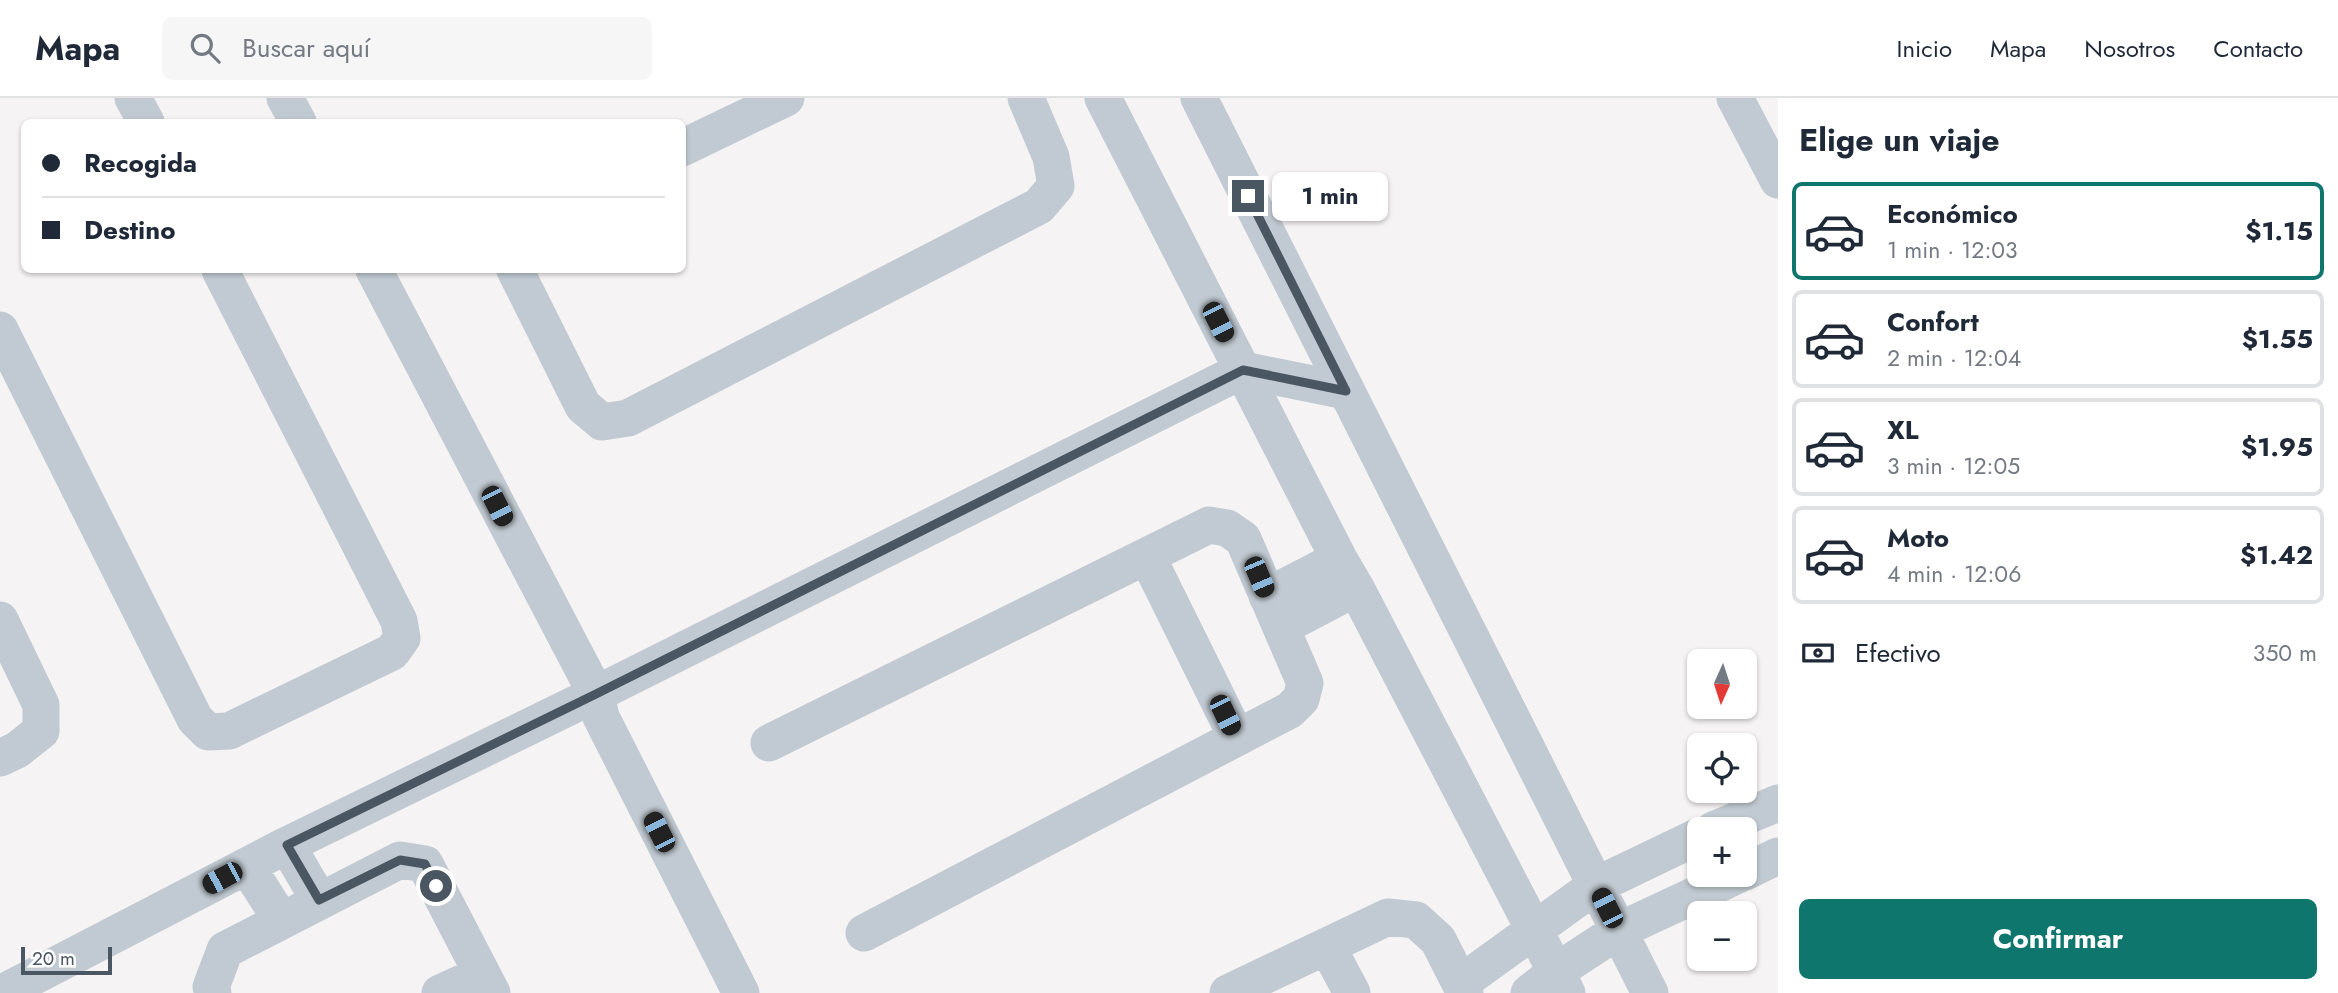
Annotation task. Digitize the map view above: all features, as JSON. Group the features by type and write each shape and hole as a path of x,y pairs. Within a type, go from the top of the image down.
{"street":[{"path":"133,98 144,119"},
{"path":"285,98 296,119"},
{"path":"686,146 786,98"},
{"path":"516,273 583,406 602,422 628,418 1039,206 1056,186 1051,157 1026,98"},
{"path":"1103,98 1347,573 1562,982"},
{"path":"1199,98 1650,993"},
{"path":"1735,98 1778,180"},
{"path":"0,330 195,719 208,733 229,731 392,652 402,638 399,621 222,273"},
{"path":"376,273 596,694 601,717 741,993"},
{"path":"2,993 287,845 596,694 1243,370 1346,391"},
{"path":"769,743 1209,525 1227,528 1243,539 1305,683 1301,699 1290,710 864,933"},
{"path":"1147,556 1237,738"},
{"path":"1275,612 1347,573"},
{"path":"0,620 41,705 41,731 17,750 0,758"},
{"path":"1744,817 1778,803"},
{"path":"1228,993 1388,917 1416,920 1438,940 1463,988 1595,886 1687,842"},
{"path":"287,845 319,900"},
{"path":"1757,866 1778,856"},
{"path":"213,993 211,987 225,950 400,860 425,864 487,983 440,993"},
{"path":"247,866 281,920"},
{"path":"1529,993 1562,982 1618,931 1712,887"},
{"path":"1327,946 1352,993"}],"route":[{"path":"436,886 425,864 400,860 319,900 287,845 596,694 1243,370 1346,391 1248,196"}]}
